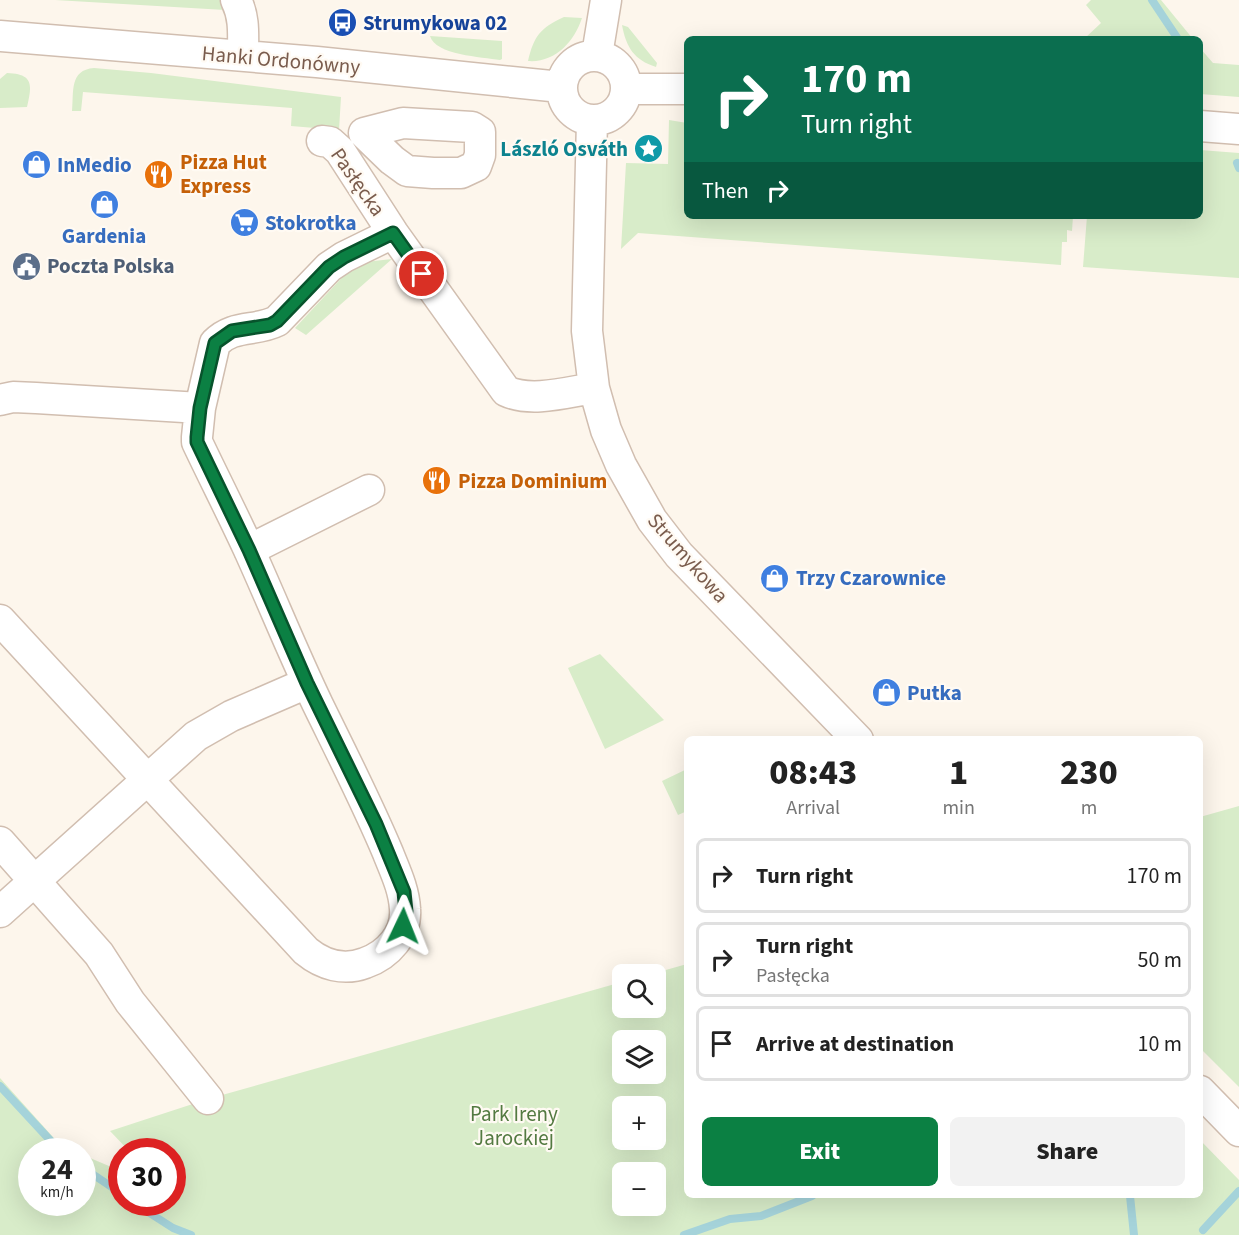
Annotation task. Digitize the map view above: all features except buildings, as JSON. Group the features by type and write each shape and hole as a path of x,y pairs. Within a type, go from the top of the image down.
{"street":[{"path":"236,0 244,23 243,55"},
{"path":"597,55 606,0"},
{"name":"Hanki Ordonówny","path":"0,36 243,55 561,87"},
{"path":"597,55 618,66 624,76 626,89 624,101 616,111 605,118 584,119 565,104 561,87 562,79 572,64 588,56 597,55"},
{"path":"626,89 684,89"},
{"name":"Strumykowa","path":"592,120 586,313 594,387 606,430 638,497 679,555 854,736"},
{"path":"1203,126 1239,129"},
{"name":"Pasłęcka","path":"322,141 330,142 340,151 393,233 506,391 528,396 594,387"},
{"path":"0,620 298,944 315,958 340,967 356,966 380,956 391,947 403,926 406,912 404,892 376,824 307,683 249,550 197,442 200,408 215,343 232,331 270,325 277,321 329,267 393,233"},
{"path":"0,400 13,397 200,408"},
{"path":"249,550 369,490"},
{"path":"0,912 196,736 210,726 307,683"},
{"path":"0,842 99,954 130,1002 208,1099"},
{"path":"1203,1094 1239,1131"}],"green space":[{"path":"55,0 226,0 225,10"},
{"path":"1091,0 1161,0 1191,36 1087,36 1101,23 1086,5"},
{"path":"564,17 582,18 569,43 555,55 538,61 528,61 539,34 549,25"},
{"path":"622,25 628,27 657,63 656,67 642,61 632,52"},
{"path":"430,36 502,41 502,59 450,51 434,42"},
{"path":"1203,51 1213,63 1239,65 1239,97 1203,94"},
{"path":"94,68 341,97 339,130 291,126 292,108 83,92 81,111 72,111 74,83 77,77 80,73"},
{"path":"7,73 27,78 30,93 27,107 0,108 0,79"},
{"path":"669,120 684,122 684,219 1073,219 1072,231 1067,230 1067,242 1062,242 1061,265 638,233 621,249 626,163 668,164"},
{"path":"1203,150 1239,153 1239,278 1083,267 1087,219 1203,219"},
{"path":"392,259 306,335 295,328 350,269 365,262"},
{"path":"600,654 664,720 605,749 568,668"},
{"path":"684,770 684,812 678,815 662,781"},
{"path":"1239,806 1239,1087 1203,1051 1203,816"},
{"name":"Park Ireny Jarockiej","path":"684,965 684,1198 1203,1198 1203,1143 1239,1180 1239,1235 0,1235 0,1078 54,1138 18,1138 18,1216 96,1216 96,1161 108,1166 108,1216 186,1216 186,1138 117,1138 110,1131 208,1099 612,985 612,1018 666,1018 666,970"}],"waterway":[{"path":"1152,0 1176,36"},
{"path":"1237,163 1239,168"},
{"path":"0,1086 48,1138"},
{"path":"96,1176 108,1185"},
{"path":"1203,1230 1239,1191"},
{"path":"684,1235 730,1219 761,1216 807,1198"},
{"path":"1130,1198 1134,1235"},
{"path":"154,1216 173,1228 191,1235"}],"place":[{"name":"Strumykowa 02","path":"342,23"},
{"name":"László Osváth","path":"649,149"},
{"name":"InMedio","path":"36,165"},
{"name":"Pizza Hut Express","path":"159,174"},
{"name":"Gardenia","path":"104,205"},
{"name":"Stokrotka","path":"244,223"},
{"name":"Poczta Polska","path":"26,266"},
{"name":"Pizza Dominium","path":"437,481"},
{"name":"Trzy Czarownice","path":"775,578"},
{"name":"Putka","path":"886,693"}],"route":[{"path":"403,926 406,912 404,892 376,824 307,683 249,550 197,442 197,437 200,408 210,364 215,343 220,338 232,331 270,325 277,321 329,267 393,233 422,274"}]}
